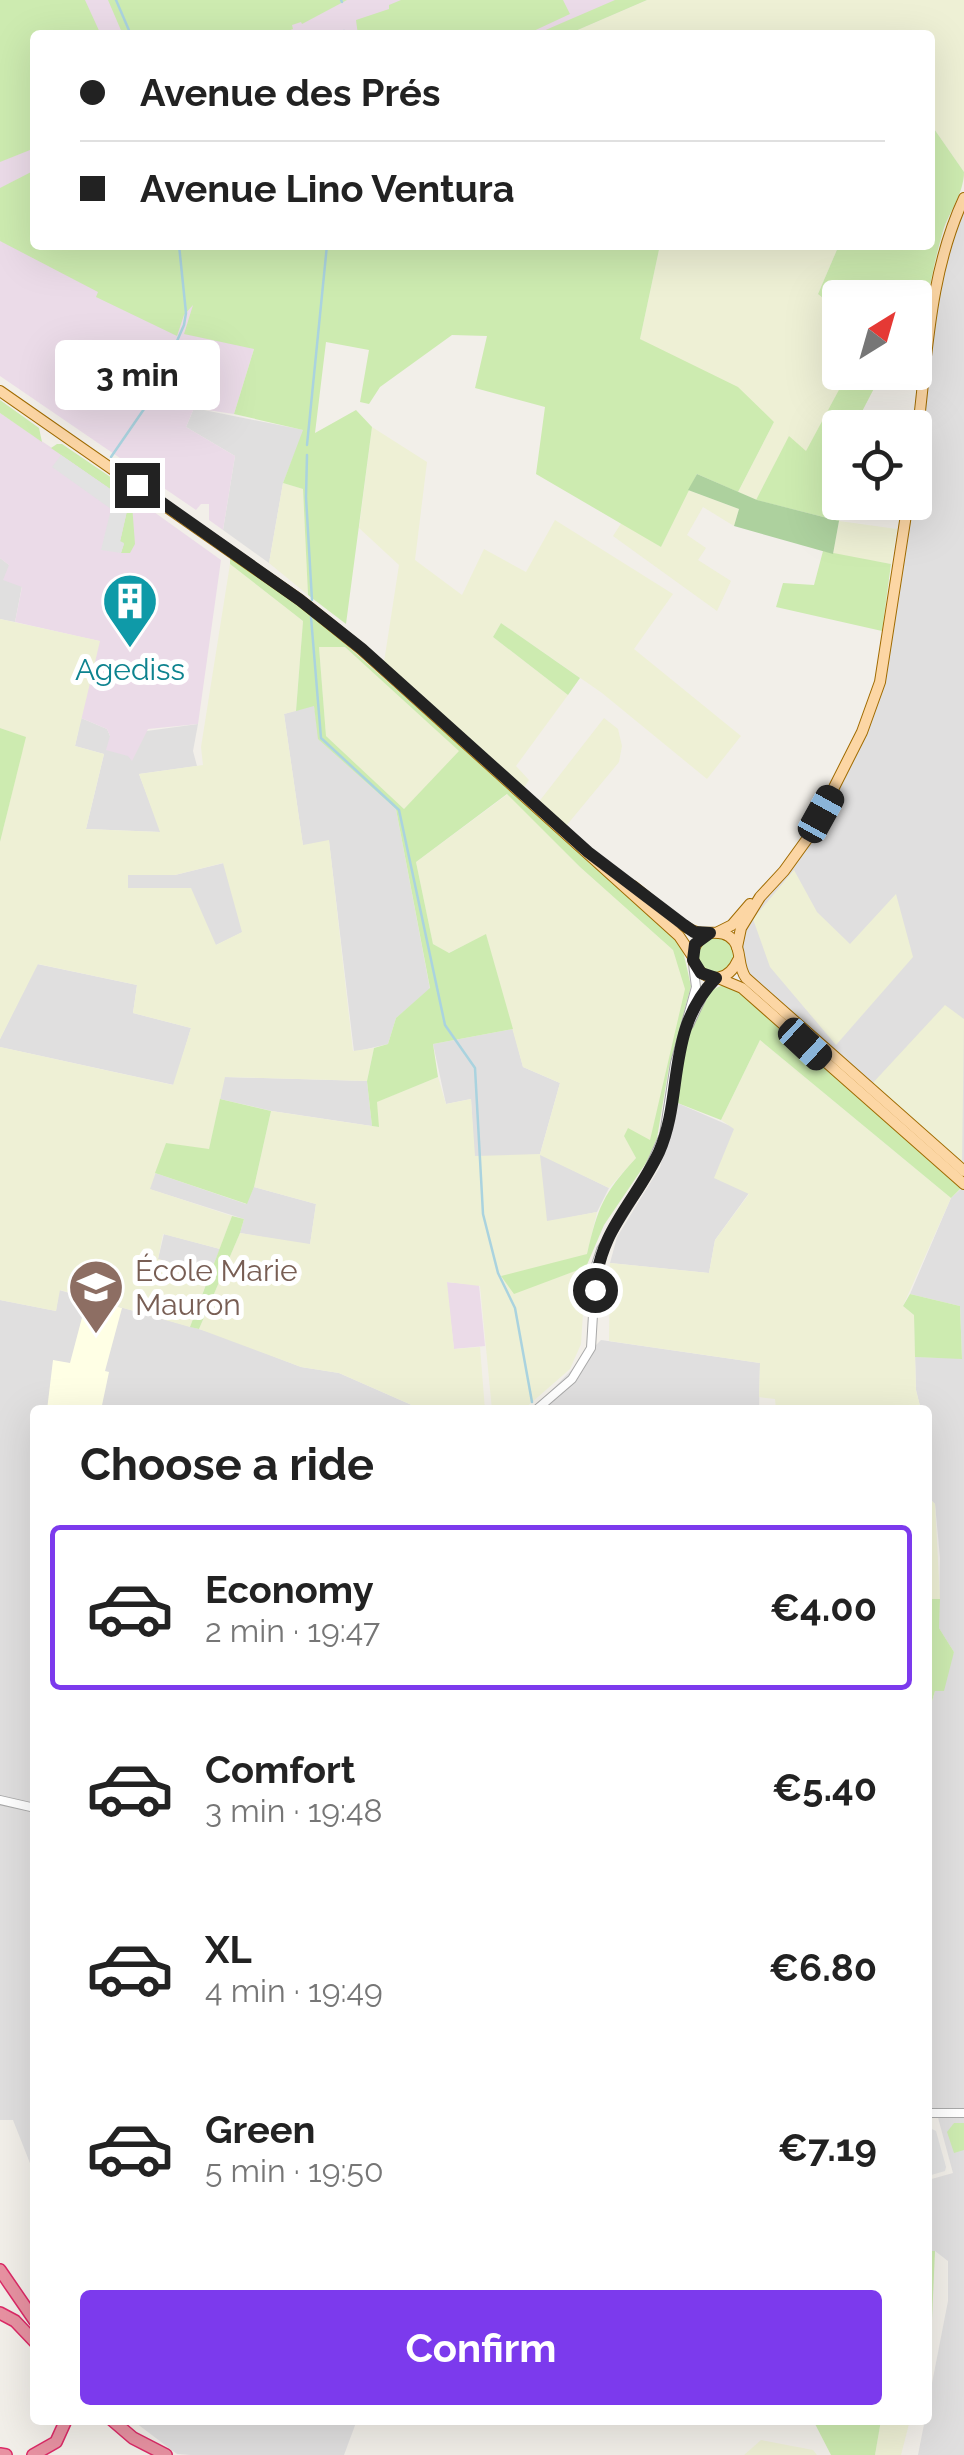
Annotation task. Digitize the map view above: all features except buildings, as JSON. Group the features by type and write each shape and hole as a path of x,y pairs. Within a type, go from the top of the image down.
{"highway":[{"path":"0,2270 30,2314"},
{"path":"0,2313 30,2337"},
{"path":"32,2455 56,2442 64,2425"},
{"path":"118,2425 133,2438 166,2455"}],"main road":[{"path":"919,410 940,265 964,198"},
{"path":"0,391 300,600 362,649 680,936 701,973 742,988 964,1184"},
{"path":"693,959 695,944 732,926 784,871 810,834 862,732 880,682 905,520"},
{"path":"588,852 694,932 730,937 746,978 964,1171"},
{"path":"717,978 731,972 741,928 760,897"}],"street":[{"path":"542,1405 572,1378 590,1348 596,1265 601,1250 660,1149 696,987 693,959"},
{"path":"682,1038 705,991 717,978"},
{"path":"0,1800 30,1807"},
{"path":"932,2114 964,2112"}],"shaded area":[{"path":"0,0 647,0 578,30 30,30 30,250 315,250 254,349 234,414 194,408 186,427 235,456 223,530 209,520 209,504 201,504 196,510 0,376"},
{"path":"647,0 964,0 964,172 935,130 935,30 578,30"},
{"path":"964,199 964,1162 746,978 738,959 741,928 810,835 880,682 903,520 932,520 932,410 918,410 921,390 932,390 932,328 947,239"},
{"path":"659,250 837,250 818,294 822,297 822,390 839,390 828,410 822,410 822,422 806,452 789,437 756,500 738,492 774,422 640,339"},
{"path":"194,408 304,430 283,483 269,563 223,530 235,456 186,427"},
{"path":"0,413 135,504 134,509 154,512 221,560 198,724 148,729 132,761 128,756 106,750 110,736 107,729 81,718 99,641 15,622 22,587 3,580 9,565 0,558"},
{"path":"372,427 427,462 415,560 462,595 484,549 526,572 555,520 673,594 634,649 741,736 707,779 602,693 501,623 493,637 568,695 516,766 529,780 523,789 384,662 399,565 359,528"},
{"path":"61,455 129,502 121,553 101,550 111,509 52,467"},
{"path":"283,483 303,489 308,595 269,563"},
{"path":"688,490 739,509 734,526 703,507 687,535 706,548 698,560 731,581 717,611 613,536 622,522 661,547"},
{"path":"839,521 897,529 891,564 833,554"},
{"path":"0,558 22,586 15,622 0,619"},
{"path":"230,564 303,621 296,711 284,714 303,845 329,840 353,1051 374,1048 367,1081 225,1077 209,1150 166,1143 150,1189 232,1216 220,1249 163,1234 158,1259 210,1273 190,1327 60,1290 56,1311 0,1300 0,1047 173,1085 191,1028 133,1013 137,985 38,964 0,1039 0,842 25,737 0,728 0,619 100,641 75,746 104,754 86,829 160,832 139,774 203,765 201,747","holes":["223,863 242,932 216,945 191,888 128,888 128,875 175,875"]},
{"path":"319,647 345,647 460,751 404,809 326,736"},
{"path":"314,705 319,739 396,809 430,989 396,1018 388,1044 354,1052 329,841 303,846 284,714"},
{"path":"81,718 107,729 110,736 198,724 193,751 197,766 139,774 161,832 86,829 104,754 75,746"},
{"path":"604,718 618,729 622,746 619,762 566,826 538,803"},
{"path":"508,794 580,867 673,950 686,989 650,1141 624,1135 636,1158 609,1188 540,1155 547,1221 597,1212 587,1254 514,1293 586,1267 581,1344 570,1369 529,1405 492,1405 480,1286 447,1282 454,1349 480,1347 485,1405 412,1405 339,1373 301,1367 199,1329 240,1233 310,1244 316,1204 254,1187 271,1111 378,1127 376,1102 438,1077 446,1104 471,1099 475,1156 540,1154 560,1083 523,1067 486,935 448,953 433,944 416,862"},
{"path":"224,863 243,932 216,945 128,889 127,875 175,875"},
{"path":"794,870 817,912 850,944 896,894 913,957 836,1045 770,967 753,919"},
{"path":"37,964 137,985 133,1013 191,1028 174,1085 0,1047 0,1039"},
{"path":"945,1005 964,1019 962,1165 870,1086"},
{"path":"513,1029 523,1067 560,1083 540,1154 609,1188 597,1212 546,1222 474,1156 471,1099 446,1104 433,1044"},
{"path":"760,1040 951,1198 903,1306 914,1315 920,1405 776,1405 775,1399 759,1397 760,1363 609,1341 610,1263 709,1273 715,1240 749,1194 714,1178 734,1129 721,1120"},
{"path":"224,1077 367,1081 372,1126 220,1099"},
{"path":"675,1102 735,1128 749,1193 715,1240 709,1273 610,1263 617,1237 660,1167"},
{"path":"155,1173 246,1204 254,1187 316,1204 310,1245 240,1233 244,1219 149,1189"},
{"path":"964,1186 964,2455 918,2455 924,2425 932,2425 932,2383 948,2301 948,2261 932,2251 932,2179 953,2173 937,2114 932,2113 932,1701 954,1652 939,1628 940,1558 932,1501 932,1405 920,1405 915,1357 962,1358 960,1306 910,1294 951,1198"},
{"path":"164,1234 220,1249 210,1273 158,1259"},
{"path":"446,1282 479,1285 485,1346 454,1349"},
{"path":"59,1290 213,1333 301,1367 339,1373 412,1405 30,1405 30,2163 13,2120 0,2120 0,1300 56,1311"},
{"name":"École Marie Mauron","path":"83,1298 122,1308 105,1371 109,1372 102,1405 48,1405 53,1360 70,1363 84,1310"},
{"path":"601,1340 760,1363 759,1405 537,1405"},
{"path":"932,1501 935,1504 940,1599 932,1599"},
{"path":"932,2129 936,2131 945,2171 932,2175"},
{"path":"139,2425 355,2425 344,2455 177,2454"},
{"path":"880,2425 909,2425 901,2455 875,2455"},
{"path":"761,2440 813,2450 817,2455 744,2455"}],"green space":[{"path":"0,0 85,0 99,30 30,30 30,150 0,162"},
{"path":"108,0 347,0 302,24 292,25 290,30 121,30"},
{"path":"401,0 563,0 570,14 536,30 357,30 356,20 389,9 389,5"},
{"path":"615,0 647,0 578,30 546,30"},
{"path":"935,130 964,172 932,280 824,280 837,250 935,250"},
{"path":"30,173 30,250 659,250 640,339 738,387 774,422 738,492 697,474 661,547 536,474 545,407 475,388 487,336 452,335 380,387 369,404 360,402 369,350 326,342 315,433 356,410 372,427 346,624 308,595 303,489 283,483 303,430 234,414 254,349 184,334 193,305 184,315 177,336 96,297 98,292 0,241 0,188"},
{"path":"839,390 873,390 863,410 828,410"},
{"path":"0,400 39,428 42,442 0,413"},
{"path":"822,421 822,517 756,500 789,436 806,451"},
{"path":"57,444 131,491 135,544 130,553 121,553 124,544 120,542 129,502 51,448"},
{"path":"697,474 757,500 822,517 822,520 839,521 833,554 734,526 739,509 688,490"},
{"path":"823,551 891,564 882,631 776,607 783,583 814,585"},
{"path":"230,559 234,559 317,619 681,942 691,986 669,1067 657,1138 646,1163 604,1225 586,1267 514,1294 501,1276 587,1254 603,1202 636,1158 624,1136 628,1128 650,1140 685,989 673,950 580,867 507,794 416,862 433,944 449,953 486,934 513,1029 433,1044 438,1077 377,1102 379,1127 372,1126 367,1081 374,1048 388,1044 396,1018 430,988 396,809 318,739 314,706 296,711 303,621 230,564","holes":["319,647 345,647 459,751 404,809 326,736"]},
{"path":"501,623 580,678 568,695 493,637"},
{"path":"0,728 26,737 0,842"},
{"path":"715,937 727,943 733,955 727,967 715,973 703,967 697,955 703,943"},
{"path":"726,985 736,989 962,1187 951,1198 760,1040 721,1120 675,1102 696,1016 714,989"},
{"path":"220,1099 271,1111 247,1204 155,1173 166,1143 209,1149"},
{"path":"232,1216 244,1219 240,1233 199,1329 190,1327"},
{"path":"910,1294 960,1306 962,1359 915,1357 914,1315 903,1306"},
{"path":"932,1599 940,1599 939,1628 954,1652 944,1691 935,1691 932,1701"},
{"path":"954,2123 964,2123 964,2150 954,2153 947,2132"},
{"path":"932,2251 935,2251 932,2320"},
{"path":"816,2425 880,2425 875,2455 831,2455"}],"waterway":[{"path":"116,0 129,30"},
{"path":"111,457 153,396 184,325 180,250"},
{"path":"307,445 326,250"},
{"path":"307,455 312,600"},
{"path":"311,617 321,738 399,810 445,1025 475,1068 483,1214 498,1273 515,1308 532,1402"}],"place":[{"name":"Agediss","path":"130,650"},
{"name":"École Marie Mauron","path":"96,1336"}],"route":[{"path":"137,485 300,600 362,649 588,852 694,932 710,933 698,939 692,958 701,973 716,978 705,991 682,1038 660,1149 601,1250 595,1290"}]}
